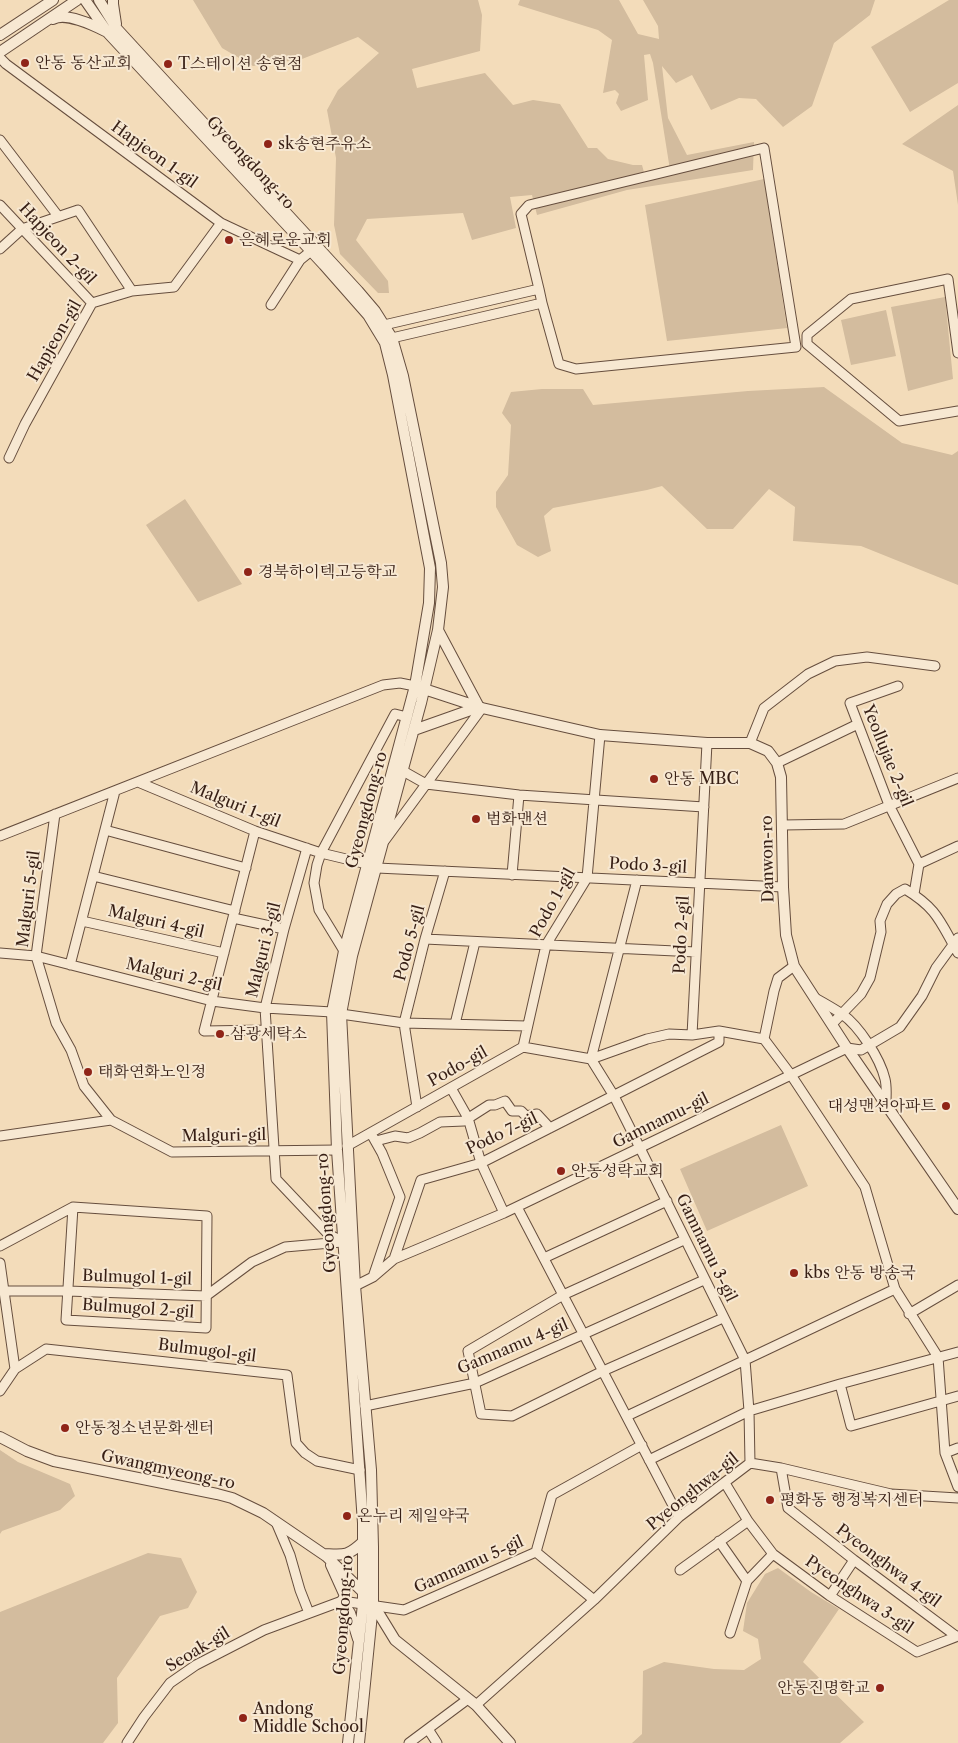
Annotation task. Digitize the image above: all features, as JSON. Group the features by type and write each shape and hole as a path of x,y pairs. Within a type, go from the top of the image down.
{"street":[{"path":"23,20 37,0"},
{"path":"0,35 52,0"},
{"path":"0,52 77,0"},
{"name":"Gyeongdong-ro","path":"85,0 368,315 385,343 394,375 431,577 414,730 384,842 372,866 344,951 336,1013 360,1470 364,1593"},
{"name":"Gyeongdong-ro","path":"99,0 112,31 376,312 392,338 410,402 441,562 443,596 438,630 407,717 352,956 336,1013"},
{"path":"45,22 57,17 91,24 112,31 113,0"},
{"name":"Hapjeon 1-gil","path":"0,58 221,223 300,260"},
{"path":"0,140 58,216"},
{"path":"796,347 764,148 529,205 521,214 559,364 576,369 796,347 807,344"},
{"name":"Hapjeon 2-gil","path":"0,206 92,303"},
{"path":"0,249 22,229 78,210 132,291"},
{"name":"Hapjeon-gil","path":"9,458 25,424 92,303 132,291 174,287 221,223"},
{"path":"271,305 300,260 311,251"},
{"path":"807,344 807,335 851,299 958,277"},
{"path":"948,279 958,353"},
{"path":"384,324 539,289"},
{"path":"392,338 542,303"},
{"path":"807,344 899,421 958,411"},
{"path":"438,630 480,707"},
{"path":"750,743 764,708 808,674 835,661 867,657 935,666"},
{"path":"0,836 383,685 400,683 419,687 480,707 600,735 707,743 750,743 768,751 777,763 858,724"},
{"name":"Yeollujae 2-gil","path":"898,686 850,703 889,806 919,864"},
{"path":"414,730 480,707"},
{"path":"384,842 480,707"},
{"path":"344,951 319,910 314,883 321,853 395,714 407,717"},
{"name":"Podo 1-gil","path":"523,1047 546,945 587,878 600,735"},
{"name":"Podo 2-gil","path":"692,1035 707,743"},
{"name":"Danwon-ro","path":"777,763 781,777 786,935 794,966 847,1048 958,1209"},
{"path":"403,771 426,784 519,795 704,807"},
{"path":"782,825 844,824 958,778"},
{"name":"Malguri 1-gil","path":"138,782 255,831 321,853 372,866"},
{"path":"70,965 115,791"},
{"path":"512,874 519,795"},
{"name":"Malguri 5-gil","path":"55,814 36,956 56,1023 71,1050 84,1086 111,1120"},
{"path":"105,830 246,868"},
{"path":"255,831 204,1031 266,1030"},
{"path":"914,894 919,864 958,846"},
{"name":"Malguri 3-gil","path":"307,848 284,929 265,1008 276,1179 328,1234 348,1242"},
{"name":"Podo 3-gil","path":"372,866 783,887"},
{"name":"Podo 5-gil","path":"417,1107 404,1023 425,939 445,871"},
{"name":"Malguri 4-gil","path":"93,876 284,929"},
{"path":"637,880 591,1059 614,1096 640,1148"},
{"path":"832,1024 861,994 870,978 881,932 880,921 887,904 896,894 905,889 928,904 955,941 958,954"},
{"name":"Malguri 4-gil","path":"82,921 224,953"},
{"path":"425,939 696,952"},
{"path":"847,1048 861,1050 900,1027 922,996 936,968 955,941"},
{"path":"455,1024 475,942"},
{"name":"Malguri 2-gil","path":"0,953 36,956 212,1001 265,1008 336,1013 404,1023"},
{"path":"764,1039 778,978 794,966"},
{"path":"814,997 843,1014 869,1046 885,1079 886,1103"},
{"path":"404,1023 527,1026"},
{"path":"523,1047 591,1059 647,1039 669,1034 692,1035 719,1031 764,1039 791,1075 865,1187 895,1289 909,1314 938,1356 945,1453 958,1487"},
{"name":"Podo 7-gil","path":"394,1259 421,1180 481,1162 614,1096 719,1042 719,1031"},
{"name":"Podo-gil","path":"342,1148 523,1047"},
{"name":"Gamnamu-gil","path":"355,1286 373,1277 394,1259 504,1214 847,1048"},
{"path":"451,1088 468,1118 481,1162 504,1214"},
{"path":"376,1142 394,1136 408,1138 440,1122 464,1121 489,1105 506,1101 512,1111 521,1111 526,1116 538,1114 550,1128"},
{"path":"0,1136 111,1120"},
{"name":"Malguri-gil","path":"111,1120 172,1152 342,1148"},
{"path":"370,1133 376,1142 400,1198 373,1277"},
{"name":"Gamnamu 3-gil","path":"640,1148 744,1360 750,1463"},
{"path":"544,1258 667,1201"},
{"path":"0,1246 73,1207"},
{"name":"Bulmugol 1-gil","path":"68,1291 73,1207 207,1216 206,1296"},
{"path":"517,1207 680,1518"},
{"path":"684,1240 563,1295 468,1351 481,1414 512,1416 603,1371 723,1318"},
{"name":"Gyeongdong-ro","path":"348,1242 355,1286 371,1470 373,1547 361,1741"},
{"name":"Bulmugol 1-gil","path":"4,1291 68,1291 206,1296 252,1262 285,1247 348,1242"},
{"path":"0,1263 15,1369"},
{"name":"Gamnamu 4-gil","path":"365,1406 475,1383 704,1280"},
{"path":"909,1314 958,1285"},
{"path":"626,1416 895,1289"},
{"name":"Bulmugol 2-gil","path":"68,1291 66,1320 206,1328 206,1296"},
{"name":"Bulmugol-gil","path":"0,1391 15,1369 46,1349 287,1375 296,1443 305,1453 317,1461 360,1470"},
{"path":"649,1460 748,1412 938,1356 958,1352"},
{"path":"840,1384 851,1426 958,1396"},
{"name":"Gwangmyeong-ro","path":"0,1437 27,1451 54,1461 232,1498 263,1513 324,1555 364,1593 368,1604 395,1640 472,1702 510,1743"},
{"name":"Gamnamu 5-gil","path":"368,1604 404,1610 536,1552 552,1495 642,1445"},
{"path":"945,1453 958,1448"},
{"name":"Pyeonghwa-gil","path":"409,1743 472,1702 594,1600 680,1518 750,1463 781,1468 891,1494 958,1498"},
{"name":"Pyeonghwa 4-gil","path":"781,1468 788,1508 854,1560 957,1636"},
{"name":"Pyeonghwa 3-gil","path":"725,1483 748,1521 773,1554 830,1596 917,1652 957,1636"},
{"path":"680,1570 719,1540 748,1521"},
{"path":"276,1522 290,1555 309,1613"},
{"path":"719,1540 747,1581"},
{"path":"360,1645 350,1613 342,1601 345,1596 343,1590 324,1555 344,1555 350,1553 363,1542"},
{"path":"536,1552 594,1600"},
{"path":"730,1633 747,1581 773,1554"},
{"path":"830,1596 854,1560"},
{"name":"Seoak-gil","path":"127,1743 170,1683 196,1665 264,1630 342,1601 368,1604"},
{"name":"Gyeongdong-ro","path":"348,1743 360,1645 368,1604"},
{"path":"428,1729 437,1743"}],"shaded area":[{"path":"193,0 478,0 482,15 480,51 412,69 417,88 485,73 513,105 533,100 560,104 588,148 597,148 608,159 633,165 642,165 645,176 670,170 650,54 644,55 648,100 621,111 616,103 619,94 615,90 603,93 612,40 598,30 518,5 520,0 619,0 638,34 659,39 658,26 643,0 875,0 870,15 834,43 812,106 783,127 756,99 739,98 711,110 692,75 676,83 662,66 668,118 687,155 754,142 753,170 627,190 537,215 532,195 510,197 516,228 472,240 463,213 367,219 356,240 388,281 389,293 378,293 340,254 334,225 336,158 327,110 338,90 379,53 358,37 302,59 253,66 222,48"},
{"path":"949,0 958,0 958,83 910,112 871,47"},
{"path":"958,105 958,205 953,171 902,144"},
{"path":"764,179 787,328 667,341 645,205"},
{"path":"945,297 953,379 908,391 891,307"},
{"path":"886,310 896,356 851,365 841,320"},
{"path":"824,387 902,443 952,455 958,451 958,585 861,546 793,541 795,507 769,489 733,529 707,529 662,486 553,508 544,516 551,551 538,557 517,545 496,507 496,492 508,475 511,425 502,413 511,392 542,389 583,389 593,405 748,391"},
{"path":"185,499 242,584 198,602 146,525"},
{"path":"781,1125 808,1186 707,1231 680,1169"},
{"path":"0,1450 18,1462 70,1484 75,1496 60,1510 2,1531 0,1534"},
{"path":"148,1553 181,1558 197,1592 188,1608 160,1616 117,1678 118,1723 103,1743 0,1743 0,1612"},
{"path":"778,1568 811,1592 839,1609 803,1662 864,1722 840,1743 632,1743 642,1734 643,1671 664,1662 714,1669 744,1670 761,1659 758,1639 743,1631 747,1603 765,1574"}],"place":[{"name":"안동 동산교회","path":"25,63"},
{"name":"T스테이션 송현점","path":"168,64"},
{"name":"sk송현주유소","path":"268,144"},
{"name":"은혜로운교회","path":"229,240"},
{"name":"경북하이텍고등학교","path":"248,572"},
{"name":"안동 MBC","path":"654,779"},
{"name":"범화맨션","path":"476,819"},
{"name":"삼광세탁소","path":"220,1034"},
{"name":"태화연화노인정","path":"88,1072"},
{"name":"대성맨션아파트","path":"946,1106"},
{"name":"안동성락교회","path":"561,1171"},
{"name":"kbs 안동 방송국","path":"794,1273"},
{"name":"안동청소년문화센터","path":"65,1428"},
{"name":"평화동 행정복지센터","path":"770,1500"},
{"name":"온누리 제일약국","path":"347,1516"},
{"name":"안동진명학교","path":"880,1688"},
{"name":"Andong Middle School","path":"243,1718"}]}
